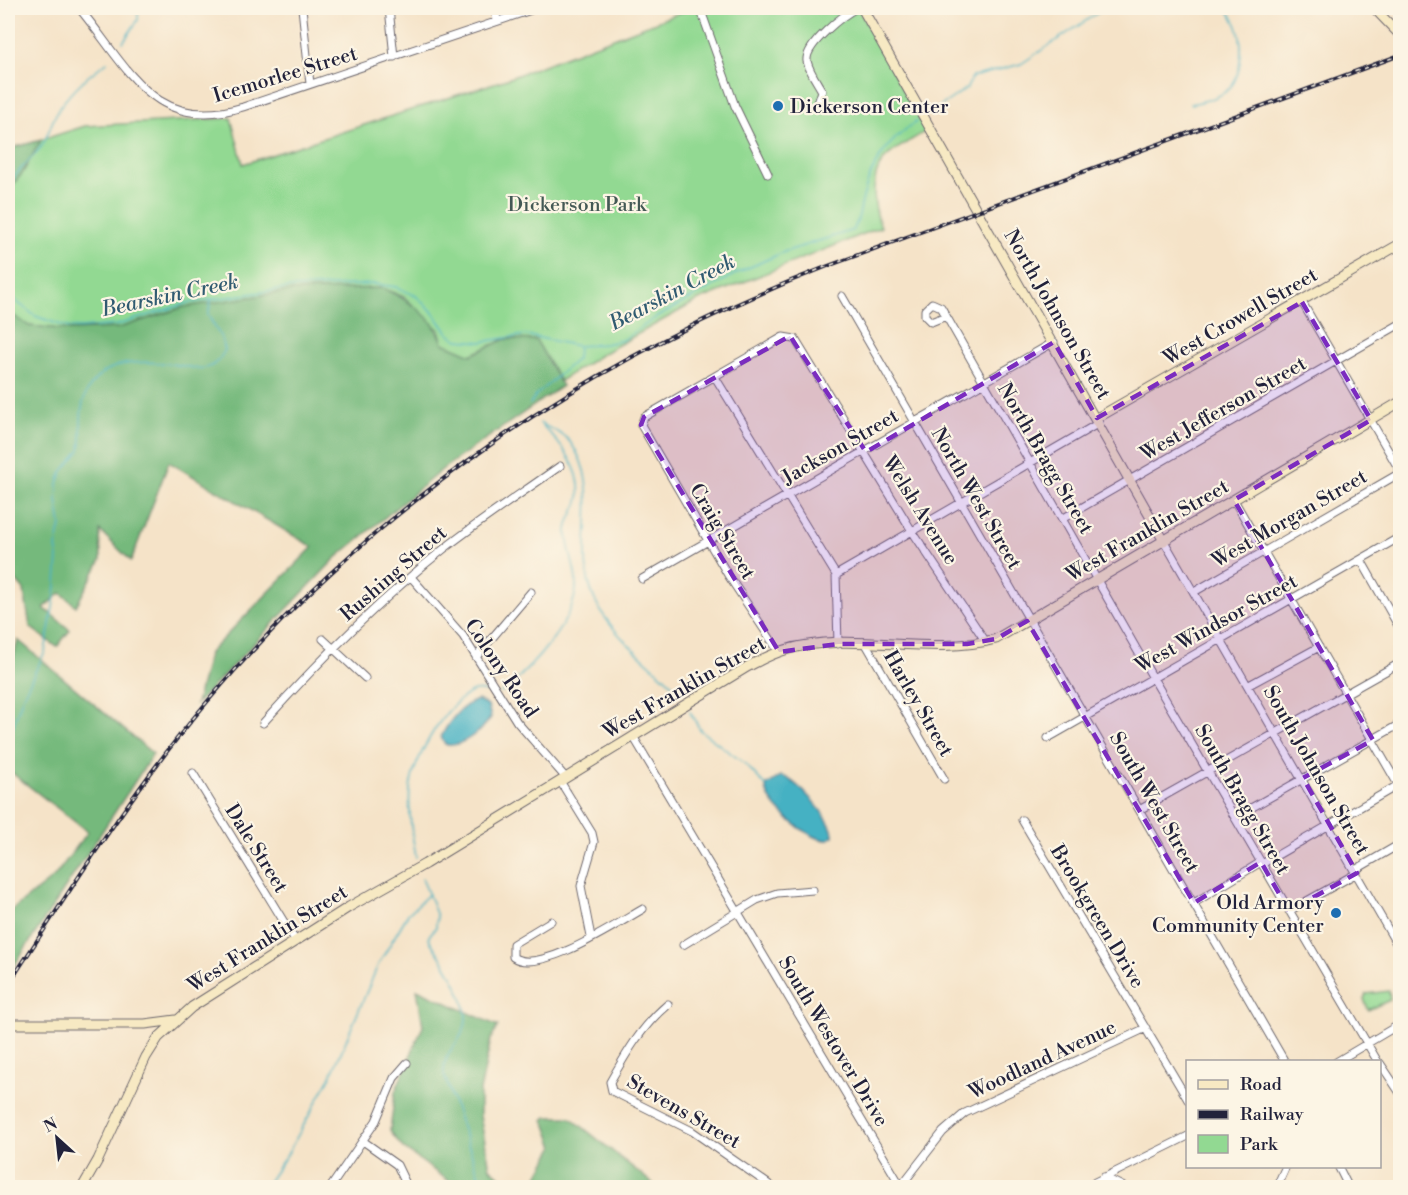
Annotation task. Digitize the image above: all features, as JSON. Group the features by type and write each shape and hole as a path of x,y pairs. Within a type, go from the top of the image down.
{"main road":[{"name":"North Johnson Street","path":"860,8 1054,342 1164,541"},
{"path":"1374,8 1401,35"},
{"name":"West Crowell Street","path":"1098,421 1401,244"},
{"name":"West Franklin Street","path":"82,1185 98,1160 146,1057 158,1038 176,1020 211,994 295,940 747,667 779,652 810,645 968,644 996,639 1401,402"},
{"path":"8,1024 145,1024 176,1020"}],"street":[{"name":"Icemorlee Street","path":"79,8 153,97 172,109 194,114 217,114 537,8"},
{"path":"302,8 310,84"},
{"path":"389,8 394,57"},
{"path":"495,8 496,21"},
{"path":"700,8 735,106 768,174"},
{"path":"817,106 822,91 808,64 808,53 837,20 860,8"},
{"name":"North West Street","path":"842,296 1084,717"},
{"path":"1302,302 1401,472"},
{"name":"North Bragg Street","path":"946,316 1153,678"},
{"name":"West Jefferson Street","path":"1062,519 1132,481 1401,324"},
{"name":"Welsh Avenue","path":"715,377 783,337 790,336 795,339 912,531 986,642"},
{"name":"Jackson Street","path":"642,579 1054,342"},
{"path":"715,377 836,575 838,644"},
{"name":"Craig Street","path":"715,377 644,417 641,425 708,540 779,652"},
{"name":"West Crowell Street","path":"836,575 1098,421"},
{"name":"Rushing Street","path":"263,723 334,649 411,577 465,533 561,466"},
{"name":"West Morgan Street","path":"1194,592 1401,472"},
{"path":"1194,903 1400,785 1234,500"},
{"name":"West Windsor Street","path":"1048,738 1401,537"},
{"name":"North Johnson Street","path":"1164,541 1222,638"},
{"path":"1361,560 1401,629"},
{"name":"Colony Road","path":"411,577 463,636 518,722 563,779 592,833 594,842 581,886 591,936"},
{"path":"476,657 531,592"},
{"name":"South Johnson Street","path":"1222,638 1401,950"},
{"path":"323,639 365,678"},
{"name":"Harley Street","path":"866,644 944,779"},
{"path":"1249,685 1319,647"},
{"path":"1141,810 1208,770 1401,663"},
{"name":"South Bragg Street","path":"1153,678 1378,1060"},
{"name":"South West Street","path":"1084,717 1141,810 1284,1060"},
{"path":"1235,817 1401,724"},
{"name":"South Westover Drive","path":"633,736 740,911 902,1187"},
{"name":"Dale Street","path":"193,773 295,940"},
{"name":"Brookgreen Drive","path":"1022,820 1146,1028"},
{"path":"1289,911 1401,844"},
{"path":"683,945 740,911 777,893 813,890"},
{"path":"550,921 513,944 511,948 513,957 518,961 539,961 580,946 591,936 644,909"},
{"name":"Stevens Street","path":"668,1004 648,1021 610,1082 612,1091 692,1131 774,1188"},
{"path":"1339,1060 1401,1024"},
{"name":"Woodland Avenue","path":"902,1187 943,1132 965,1113 1146,1028 1186,1097"},
{"path":"330,1188 376,1121 394,1078 407,1063"},
{"name":"South Bragg Street","path":"1381,1065 1401,1093"},
{"path":"1083,1188 1186,1137"},
{"path":"363,1141 397,1166 408,1188"},
{"path":"1276,1188 1286,1168"},
{"path":"1339,1168 1349,1188"},
{"path":"1104,1177 1126,1188"}],"highlighted area":[{"path":"1302,302 1371,420 1234,500 1373,740 1303,778 1357,873 1289,911 1261,862 1194,903 1027,621 996,639 967,644 838,644 779,652 641,425 644,417 790,336 866,452 1054,342 1097,418"}],"green space":[{"name":"Dickerson Park","path":"692,8 858,8 926,131 892,153 879,168 874,194 881,227 699,300 602,354 560,381 536,340 505,339 471,355 443,343 439,330 404,297 382,288 291,291 184,307 119,328 70,330 29,326 8,312 8,191 23,172 41,140 85,126 231,118 243,164 507,79"},
{"path":"41,140 23,172 8,191 8,149"},
{"path":"382,288 401,297 427,317 443,343 471,355 505,339 536,340 562,386 444,468 335,559 196,704 209,653 313,547 169,462 131,561 100,531 101,560 76,606 61,593 44,608 70,630 57,647 30,627 24,590 8,571 8,312 29,326 70,330 119,328 184,307 291,291"},
{"path":"18,640 153,754 8,975 8,913 54,877 88,832 8,770 8,678"},
{"path":"417,989 498,1026 491,1039 480,1091 480,1116 490,1168 513,1187 457,1187 403,1148 390,1131 395,1092 423,1026"},
{"path":"1389,991 1390,1000 1368,1010 1364,999 1366,994"},
{"path":"547,1117 570,1117 657,1187 532,1187 554,1147 544,1120"}],"water":[{"path":"478,700 488,706 491,717 488,722 464,741 451,745 445,744 441,737 451,720 466,706"},
{"path":"781,776 795,784 821,811 832,829 833,836 828,840 810,835 772,802 767,794 766,786"}],"waterway":[{"path":"123,42 138,20 138,8"},
{"name":"Bearskin Creek","path":"932,112 967,88 972,77 1021,64 1105,8"},
{"name":"Bearskin Creek","path":"1190,104 1222,94 1229,89 1238,74 1240,39 1235,22 1225,8"},
{"path":"8,187 15,175 43,144 56,114 66,99 85,79 107,62"},
{"name":"Bearskin Creek","path":"8,295 35,316 67,327 81,328 117,325 187,303 290,288 375,284 396,287 416,296 431,310 449,334 458,340 481,342 525,335 578,346 605,344 623,340 655,318 737,273 784,252 853,230 859,217 867,182 877,162 890,144 916,122"},
{"path":"8,741 23,696 45,652 55,596 58,557 56,547 61,525 57,500 58,483 62,472 80,450 85,396 92,383 102,374 125,364 151,362 199,369 214,364 225,350 222,339 208,315 211,301"},
{"path":"530,404 536,395 577,359 578,347"},
{"path":"501,693 525,672 550,643 561,627 575,596 576,581 568,545 567,528 578,502 578,479 569,458 540,423"},
{"path":"543,425 558,432 570,442 580,460 586,479 588,499 586,559 588,579 594,598 621,637 680,692"},
{"path":"416,857 410,815 410,789 412,777 424,748 442,719 463,697 477,690 496,694"},
{"path":"690,712 701,731 744,763 766,786"},
{"path":"422,878 437,916 436,927 429,936 430,941 456,983 465,1007 464,1029 448,1054 444,1074 483,1188"},
{"path":"264,1188 288,1153 331,1076 378,965 408,914 429,894"}],"railway":[{"path":"8,985 128,805 207,702 272,631 341,564 414,502 490,445 570,393 653,346 739,303 828,266 1400,55"}],"place":[{"name":"Dickerson Center","path":"778,106"},
{"name":"Old Armory Community Center","path":"1336,913"}]}
